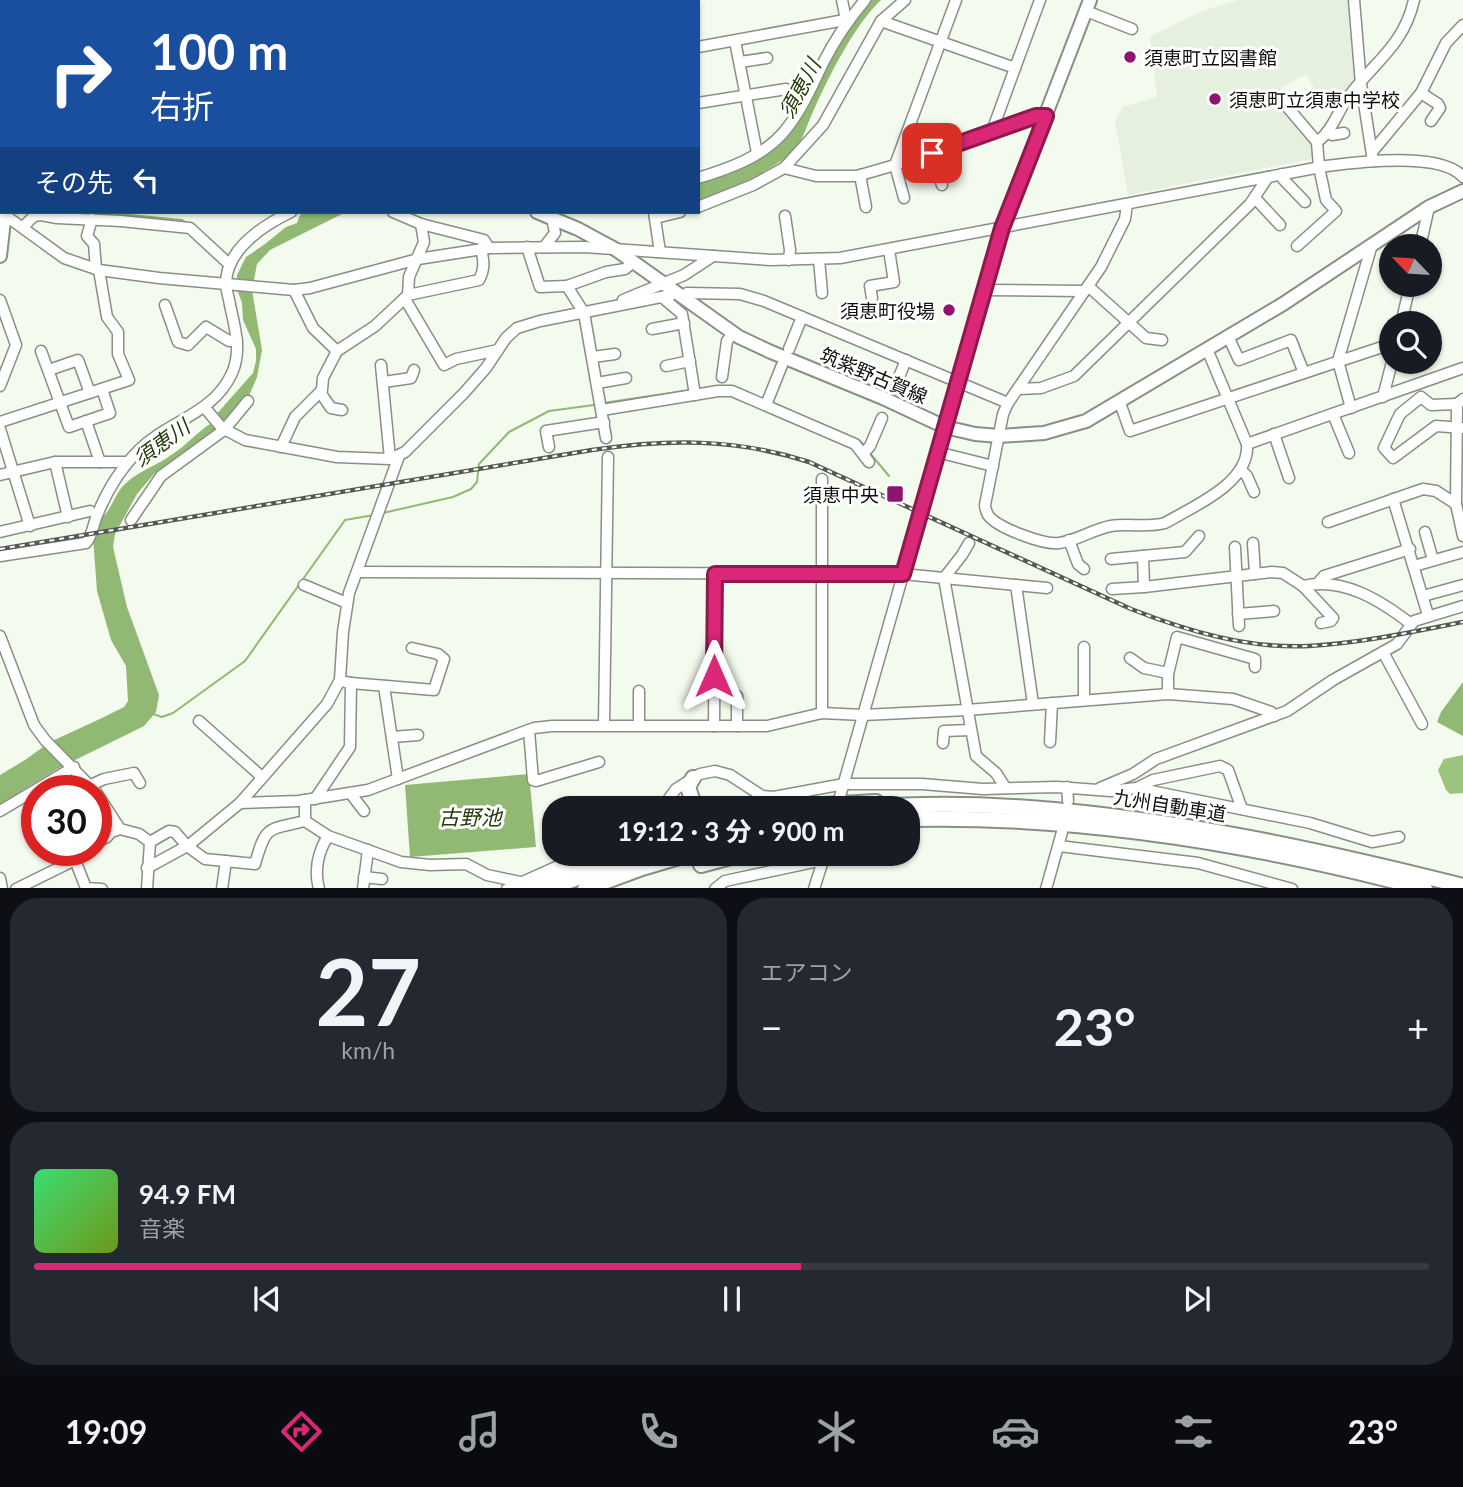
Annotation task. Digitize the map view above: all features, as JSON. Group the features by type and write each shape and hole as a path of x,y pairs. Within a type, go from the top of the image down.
{"highway":[{"path":"691,796 688,786 693,778"},
{"path":"676,789 681,789 686,796"},
{"path":"920,804 950,805"},
{"name":"九州自動車道","path":"920,806 1073,810 1188,826 1338,856 1463,886"},
{"name":"九州自動車道","path":"920,820 970,818 1069,823 1148,832 1279,855 1425,888"},
{"path":"524,885 577,866"},
{"path":"547,888 610,866"},
{"path":"585,888 649,866"}],"main road":[{"path":"945,427 1002,228 1088,6"},
{"name":"筑紫野古賀線","path":"542,214 615,249 733,333 771,352 945,427 999,436 1044,433 1086,421 1120,403 1371,248 1429,207 1463,191"},
{"path":"0,256 4,214"}],"street":[{"path":"842,0 848,20"},
{"path":"700,177 729,168 757,153 782,133 813,86 848,20 865,0"},
{"path":"700,206 752,185 783,168 823,125 881,21 905,0"},
{"path":"904,198 895,165 956,0"},
{"path":"991,134 1040,0"},
{"path":"1354,0 1361,84 1372,157"},
{"path":"1317,142 1327,132 1346,100 1401,36 1414,0"},
{"path":"1088,6 1132,29"},
{"path":"700,47 848,20"},
{"path":"881,21 1015,68"},
{"path":"1372,157 1421,93 1446,43 1463,26"},
{"path":"735,41 757,153"},
{"path":"740,62 767,58"},
{"path":"700,103 786,89"},
{"path":"1421,93 1440,108 1431,121"},
{"path":"1278,96 1317,142 1326,200 1336,212 1297,246"},
{"path":"783,168 816,176 860,175 991,134 1036,116 1046,116"},
{"path":"1327,132 1332,135 1344,133"},
{"path":"932,153 942,185"},
{"path":"5,214 64,257 116,274 294,290 418,259 485,249 544,247 789,260 840,258 1372,157 1449,167 1463,177"},
{"path":"1282,174 1283,179 1305,202"},
{"path":"860,175 866,207"},
{"path":"1019,389 1041,388 1074,376 1255,198 1268,177"},
{"path":"1255,198 1280,225"},
{"path":"1127,204 1125,219 1101,267 1003,414 985,505 987,514 996,523 1045,543 1058,544 1109,526 1154,526 1165,523 1228,484 1241,470 1248,452 1247,444 1207,349"},
{"path":"1423,234 1429,207"},
{"path":"178,214 178,225"},
{"path":"0,556 86,543 90,539 93,515 128,461 148,442 206,410 231,376 238,351 229,284 230,265 255,234 287,214"},
{"path":"281,447 295,417 320,392 326,372 337,351 375,326 407,297 479,280 483,273 484,240 421,224 398,214"},
{"path":"655,214 660,252"},
{"path":"23,227 34,216 41,215 92,219 123,216 148,225 178,225 190,228 202,237 230,265"},
{"path":"785,216 789,260"},
{"path":"544,247 555,233 552,218"},
{"path":"0,422 130,380 118,354 118,332 107,317 94,244 87,236 92,219"},
{"path":"421,224 424,242 409,277 407,297 444,365 456,359 498,350"},
{"path":"527,247 540,287 567,286 607,272 625,269 633,262"},
{"path":"1351,408 1338,361 1371,248"},
{"path":"872,298 870,286 894,282 889,250"},
{"path":"607,307 684,275 715,256"},
{"path":"819,259 822,293"},
{"path":"567,286 584,313 606,439"},
{"path":"984,290 1086,288 1129,321 1146,338 1162,340"},
{"path":"294,290 313,328 337,351"},
{"path":"687,293 740,295 802,317 1008,403"},
{"path":"206,410 223,429 245,440 337,457 394,457 486,368 511,332 526,324 666,296 682,314 695,395"},
{"path":"0,300 16,345 0,386"},
{"path":"165,305 178,342 182,345 188,345 206,327 229,341 237,340"},
{"path":"789,349 802,317"},
{"path":"652,329 684,323"},
{"path":"722,377 727,341 733,333"},
{"path":"1228,336 1239,360 1292,340 1304,373"},
{"path":"1120,403 1130,431 1379,348"},
{"path":"41,351 69,427 110,413 102,389"},
{"path":"593,357 615,354"},
{"path":"49,370 78,360 90,393"},
{"path":"894,389 906,360"},
{"path":"666,366 690,361"},
{"path":"147,868 187,846 240,803 327,704 340,680 347,603 356,572 399,462 394,457 381,365"},
{"path":"766,405 782,365"},
{"path":"1247,444 1463,368"},
{"path":"384,382 411,377 414,370"},
{"path":"1383,397 1389,374"},
{"path":"597,383 626,378"},
{"path":"1415,385 1421,397 1431,405 1460,401 1460,466 1456,504 1463,536"},
{"path":"602,410 726,390 855,444 867,457 882,418"},
{"path":"320,392 331,408 342,410"},
{"path":"1421,397 1400,414 1384,448 1393,458 1436,426 1460,428"},
{"path":"131,520 161,476 223,429 248,401"},
{"path":"1333,414 1349,453"},
{"path":"86,421 100,462"},
{"path":"549,447 547,431 604,422"},
{"path":"840,796 945,427"},
{"path":"0,429 30,526"},
{"path":"1274,434 1289,478"},
{"path":"937,452 993,466"},
{"path":"604,725 608,457"},
{"path":"0,475 55,462 128,461"},
{"path":"55,462 68,517"},
{"path":"1241,470 1247,476 1254,492"},
{"path":"822,479 822,713"},
{"path":"1328,522 1423,489 1436,491 1456,504"},
{"path":"1393,499 1428,615"},
{"path":"0,533 68,517 93,515"},
{"path":"1425,532 1433,560"},
{"path":"1111,559 1185,552 1199,536"},
{"path":"1069,540 1078,564 1084,569"},
{"path":"969,543 944,578 976,756 996,773 1005,787"},
{"path":"1253,543 1255,574"},
{"path":"1235,547 1239,626"},
{"path":"1318,583 1324,576 1410,549"},
{"path":"1414,566 1463,552"},
{"path":"1143,556 1144,587"},
{"path":"356,572 903,574 1047,588"},
{"path":"1112,589 1283,573 1303,586 1333,618 1321,623"},
{"path":"714,726 715,574"},
{"path":"1303,586 1318,583 1355,590 1375,598 1411,624"},
{"path":"304,585 347,603"},
{"path":"1016,585 1033,704"},
{"path":"1423,596 1463,585"},
{"path":"1100,789 1133,774 1156,758 1299,705 1333,680 1397,644 1411,624 1428,615 1463,606"},
{"path":"1238,614 1274,611"},
{"path":"0,636 34,725 45,740 81,775"},
{"path":"1168,694 1168,673 1177,637 1255,660 1255,667"},
{"path":"1084,647 1084,700"},
{"path":"340,680 434,690 443,665 443,656 412,648"},
{"path":"1383,652 1422,724"},
{"path":"1130,658 1144,668 1168,673"},
{"path":"305,821 310,799 350,747 351,683"},
{"path":"384,686 398,779"},
{"path":"639,691 639,725"},
{"path":"240,803 351,794 529,730 552,726 766,726 822,713 863,715 967,710 1168,694 1233,699 1271,712 1274,716"},
{"path":"737,696 737,726"},
{"path":"1050,741 1052,703"},
{"path":"199,721 262,777"},
{"path":"529,730 533,780 599,762"},
{"path":"943,743 944,731 971,730"},
{"path":"392,737 418,735"},
{"path":"0,811 72,765"},
{"path":"1136,788 1153,780 1220,766 1227,770 1242,809"},
{"path":"671,796 676,789 693,778 710,771 723,772 762,796 774,797 844,784 1111,791 1136,788 1310,823 1372,842 1399,837"},
{"path":"112,777 134,773 140,783"},
{"path":"1068,788 1068,801"},
{"path":"351,794 364,811"},
{"path":"112,817 120,830"},
{"path":"150,842 169,831 175,832 187,846 205,859 256,864 265,833 271,829 305,821 328,835 409,864 466,864 486,875 524,885"},
{"path":"112,832 120,830 139,834 150,842"},
{"path":"1046,888 1062,832"},
{"path":"319,888 317,866 320,849 328,835"},
{"path":"147,888 150,842"},
{"path":"1059,846 1198,863 1292,888"},
{"path":"363,888 368,850"},
{"path":"222,888 226,862"},
{"path":"16,888 54,866"},
{"path":"77,866 86,888 102,888"},
{"path":"507,888 524,885 561,866"},
{"path":"715,888 725,881 787,866"},
{"path":"814,888 821,866"},
{"path":"364,877 382,879"},
{"path":"0,881 2,888"}],"shaded area":[{"name":"須恵町立須恵中学校","path":"1239,0 1347,0 1352,12 1358,84 1347,96 1325,107 1306,74 1273,93 1313,143 1317,158 1128,195 1115,121 1123,107 1157,97 1150,36 1208,9"},
{"path":"1463,755 1463,793 1450,794 1438,770 1444,759"}],"water":[{"path":"872,0 881,0 861,24 842,54 796,148 778,163 750,179 700,199 700,183 746,164 770,150 788,134 810,102 834,55 862,10"},
{"path":"302,214 342,214 270,250 257,264 252,290 262,350 257,377 249,396 237,413 222,426 154,474 137,494 115,534 113,547 127,607 159,695 156,712 144,726 48,775 21,775 21,791 0,804 0,775 50,742 124,707 128,701 126,666 111,640 97,591 93,537 98,520 106,513 120,489 130,480 168,457 213,422 214,417 253,373 256,349 243,320 237,275 246,257 286,227 297,223"},
{"path":"1463,682 1463,736 1437,722"},
{"name":"古野池","path":"529,774 536,847 410,857 405,785"}],"waterway":[{"path":"119,214 182,220 188,224"},
{"path":"603,403 691,390"},
{"path":"748,393 765,400"},
{"path":"771,402 791,411"},
{"path":"383,513 453,497 471,489 477,482 479,464 509,432 549,411 594,405"},
{"path":"835,430 864,445"},
{"path":"869,452 889,476"},
{"path":"153,714 162,717 173,713 245,661 345,520 374,515"}],"railway":[{"path":"0,549 592,450 648,444 702,443 755,448 809,462 1131,609 1218,637 1263,645 1328,645 1463,622"}],"place":[{"name":"須恵町立図書館","path":"1130,57"},
{"name":"須恵町立須恵中学校","path":"1215,99"},
{"name":"須恵町役場","path":"949,310"},
{"name":"須恵中央","path":"895,494"}],"route":[{"path":"714,676 715,574 903,574 1002,228 1046,116 1036,116 932,153"}],"water label":[{"name":"須恵川","path":"799,88"},
{"name":"須恵川","path":"161,442"}]}
